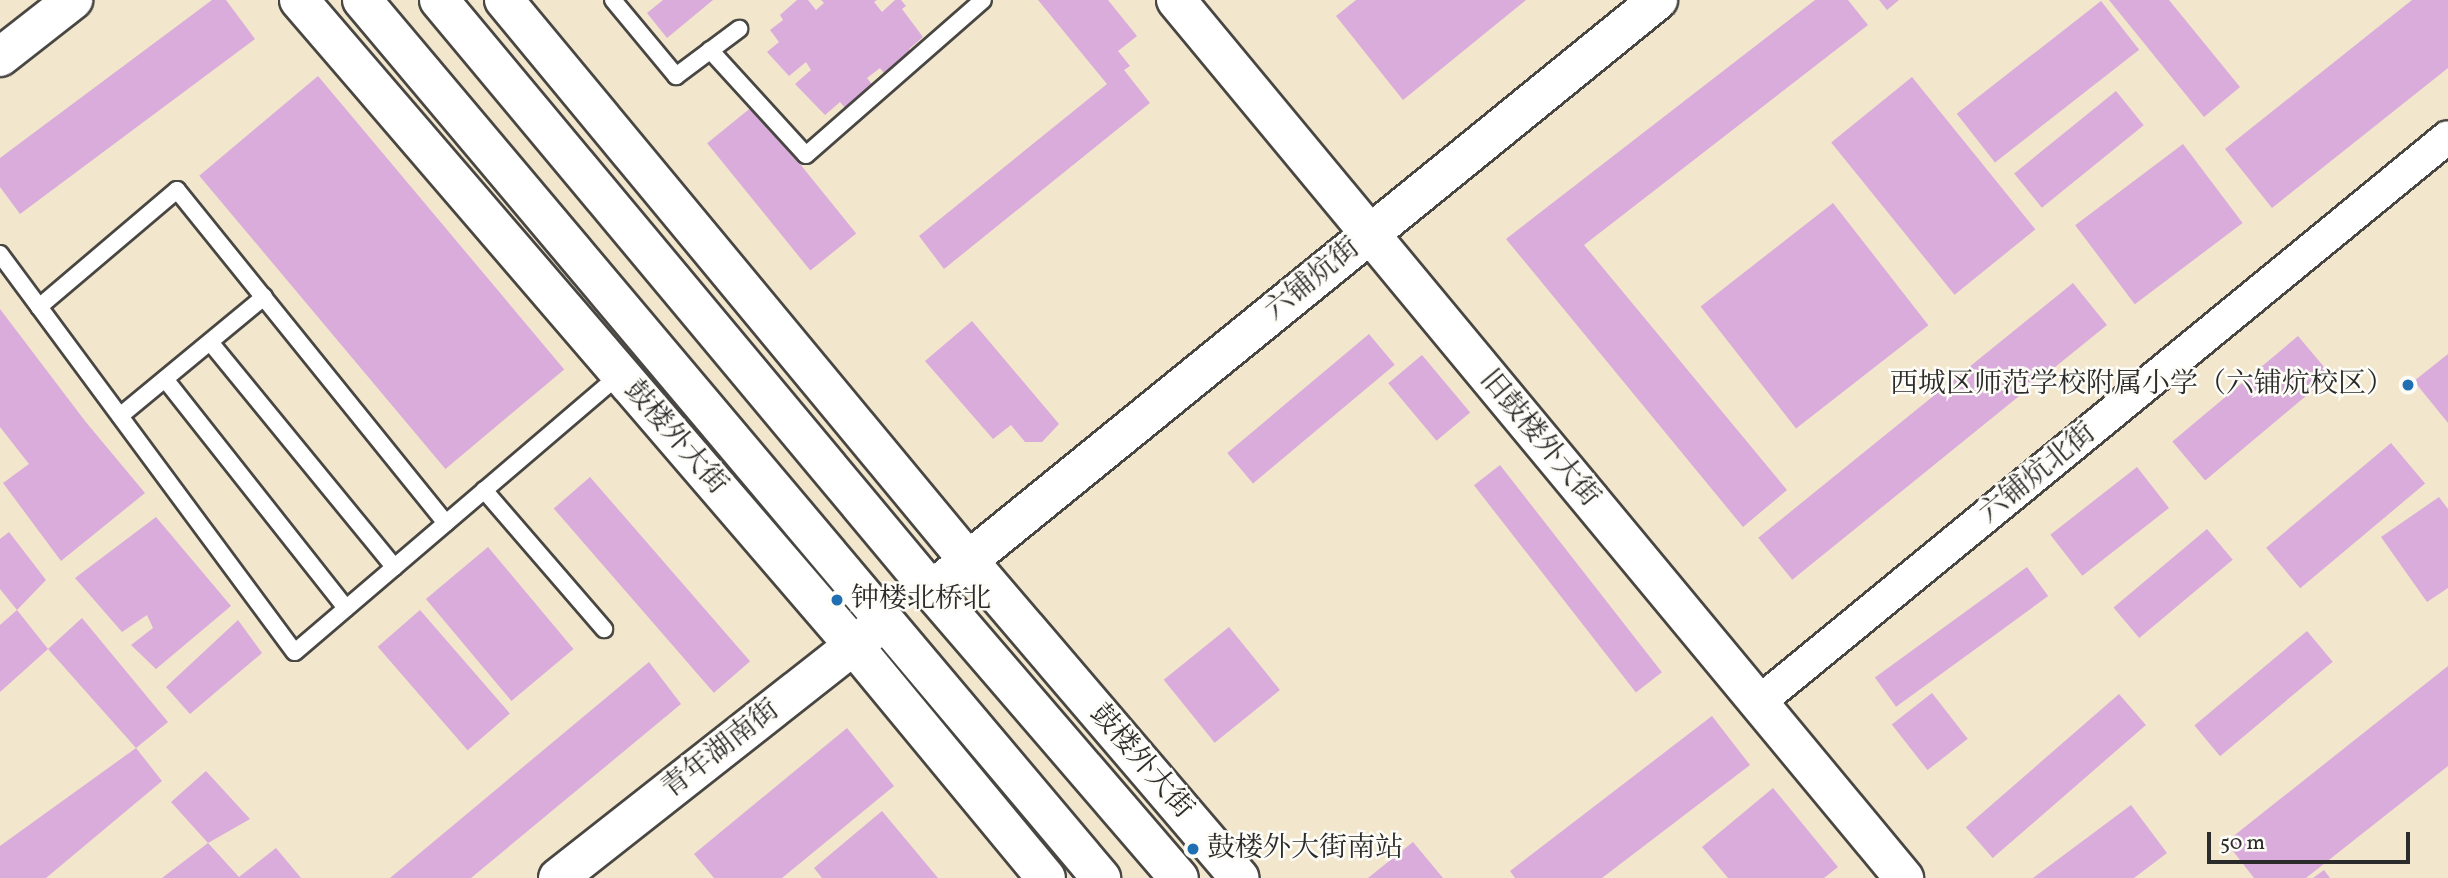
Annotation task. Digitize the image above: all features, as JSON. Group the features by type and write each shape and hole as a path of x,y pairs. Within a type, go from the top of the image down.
{"street":[{"path":"0,57 73,0"},
{"name":"鼓楼外大街","path":"299,0 853,646 1046,878"},
{"name":"鼓楼外大街","path":"362,0 1101,878"},
{"name":"鼓楼外大街","path":"439,0 932,590 1179,878"},
{"name":"鼓楼外大街","path":"504,0 968,560 1240,878"},
{"name":"旧鼓楼外大街","path":"1176,0 1904,878"},
{"name":"六铺炕街","path":"932,590 1658,0"},
{"name":"六铺炕北街","path":"1758,703 2448,137"},
{"name":"青年湖南街","path":"558,878 885,621"}],"lane":[{"path":"613,0 676,76 739,29"},
{"path":"710,50 806,155 973,3"},
{"path":"39,307 177,190 446,523"},
{"path":"0,254 295,652 620,374"},
{"path":"120,416 264,297"},
{"path":"210,342 394,567"},
{"path":"165,379 346,608"},
{"path":"484,490 604,629"}],"building":[{"path":"212,0 226,0 255,39 20,214 0,187 0,158"},
{"path":"663,0 713,0 667,38 647,13"},
{"path":"797,0 808,0 816,10 824,3 821,0 877,0 874,2 882,12 895,0 901,0 906,6 902,9 923,37 909,49 914,55 887,77 880,68 867,78 874,87 846,109 840,102 825,115 795,84 811,70 806,62 789,76 767,52 779,42 770,30 783,20 780,15"},
{"path":"1038,0 1108,0 1137,36 1118,51 1130,66 1124,70 1150,103 944,269 919,236 1107,84"},
{"path":"1356,0 1526,0 1403,100 1336,16"},
{"path":"1815,0 1848,0 1868,25 1584,245 1787,490 1743,527 1506,239"},
{"path":"1879,0 1899,0 1887,10"},
{"path":"2109,0 2169,0 2240,87 2204,117"},
{"path":"2412,0 2448,0 2448,68 2272,208 2225,149"},
{"path":"2101,1 2139,50 1995,163 1957,114"},
{"path":"318,76 564,369 445,469 199,176"},
{"path":"1912,77 2035,229 1955,295 1831,142"},
{"path":"2116,91 2144,125 2042,208 2014,173"},
{"path":"753,106 856,233 810,271 707,143"},
{"path":"2183,144 2243,223 2135,304 2075,225"},
{"path":"1833,203 1928,325 1796,429 1701,306"},
{"path":"2073,283 2107,325 1792,580 1758,538"},
{"path":"0,309 85,421 145,493 61,561 3,483 29,464 0,427"},
{"path":"972,321 1059,424 1042,442 1025,442 1011,425 993,439 925,361"},
{"path":"1369,334 1395,365 1253,484 1227,453"},
{"path":"2298,336 2331,375 2205,480 2172,441"},
{"path":"2448,354 2448,423 2414,381"},
{"path":"1422,355 1470,412 1437,441 1388,383"},
{"path":"2391,443 2425,484 2300,588 2266,548"},
{"path":"1500,465 1662,672 1636,693 1474,485"},
{"path":"2137,467 2169,508 2082,576 2050,535"},
{"path":"590,477 750,661 714,693 554,508"},
{"path":"2439,497 2448,509 2448,588 2427,602 2381,537"},
{"path":"156,517 231,606 156,669 131,645 153,628 147,615 122,632 75,578"},
{"path":"2207,529 2233,560 2139,638 2114,607"},
{"path":"9,532 46,580 17,610 0,589 0,539"},
{"path":"488,547 573,649 511,701 426,599"},
{"path":"2027,567 2048,596 1896,707 1875,678"},
{"path":"17,610 48,649 0,692 0,625"},
{"path":"420,610 510,713 468,750 378,647"},
{"path":"82,618 168,722 136,748 48,649"},
{"path":"238,620 262,653 190,714 166,687"},
{"path":"1229,627 1280,690 1215,743 1164,680"},
{"path":"2307,631 2333,662 2220,756 2194,725"},
{"path":"649,662 681,704 471,878 390,878"},
{"path":"2448,666 2448,766 2306,878 2254,878 2226,842"},
{"path":"1932,693 1968,739 1928,770 1892,724"},
{"path":"2119,694 2146,725 1993,858 1966,827"},
{"path":"1712,716 1750,765 1602,878 1515,878 1510,871"},
{"path":"847,728 894,786 782,878 714,878 694,854"},
{"path":"136,748 162,781 46,878 0,878 0,846"},
{"path":"206,771 250,819 208,843 171,802"},
{"path":"1773,788 1838,867 1824,878 1728,878 1702,847"},
{"path":"2131,805 2167,853 2134,878 2033,878"},
{"path":"882,811 938,878 822,878 814,868"},
{"path":"1413,842 1443,878 1368,878"},
{"path":"208,843 239,877 276,848 301,878 162,878"},
{"path":"2324,870 2330,878 2313,878"}],"place":[{"name":"西城区师范学校附属小学（六铺炕校区）","path":"2408,385"},
{"name":"钟楼北桥北","path":"837,600"},
{"name":"鼓楼外大街南站","path":"1193,849"}]}
